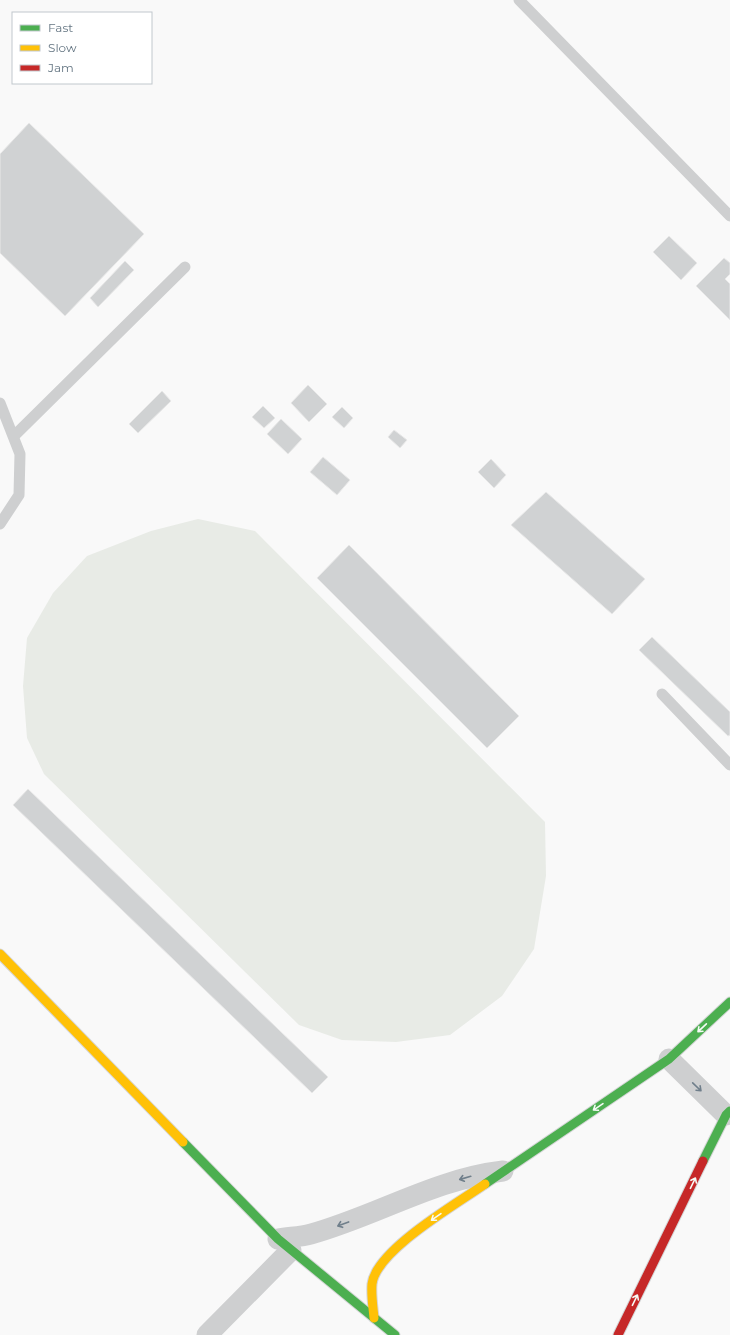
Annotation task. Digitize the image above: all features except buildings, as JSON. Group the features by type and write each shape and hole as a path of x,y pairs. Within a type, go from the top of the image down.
{"street":[{"path":"0,954 285,1244 395,1335"},
{"path":"374,1318 372,1283 382,1262 399,1244 503,1171 669,1059 730,1002"},
{"path":"618,1335 728,1113 669,1059"},
{"path":"207,1335 285,1244 309,1234 342,1225 452,1181 503,1171"}],"lane":[{"path":"519,0 730,216"},
{"path":"14,436 185,266"},
{"path":"0,404 20,454 19,495 0,524"},
{"path":"662,694 730,765"}],"shaded area":[{"path":"198,519 255,531 545,822 546,876 534,949 502,996 450,1035 396,1042 342,1040 299,1025 44,774 27,738 23,686 27,638 53,593 87,556 151,531"}],"traffic: fast":[{"path":"485,1184 669,1059 730,1002"},
{"path":"703,1161 726,1115 730,1111"},
{"path":"183,1142 278,1239 395,1335"}],"traffic: slow":[{"path":"0,954 183,1142"},
{"path":"374,1318 372,1284 377,1271 388,1257 402,1242 420,1228 485,1184"}],"traffic: jam":[{"path":"618,1335 703,1161"}]}
